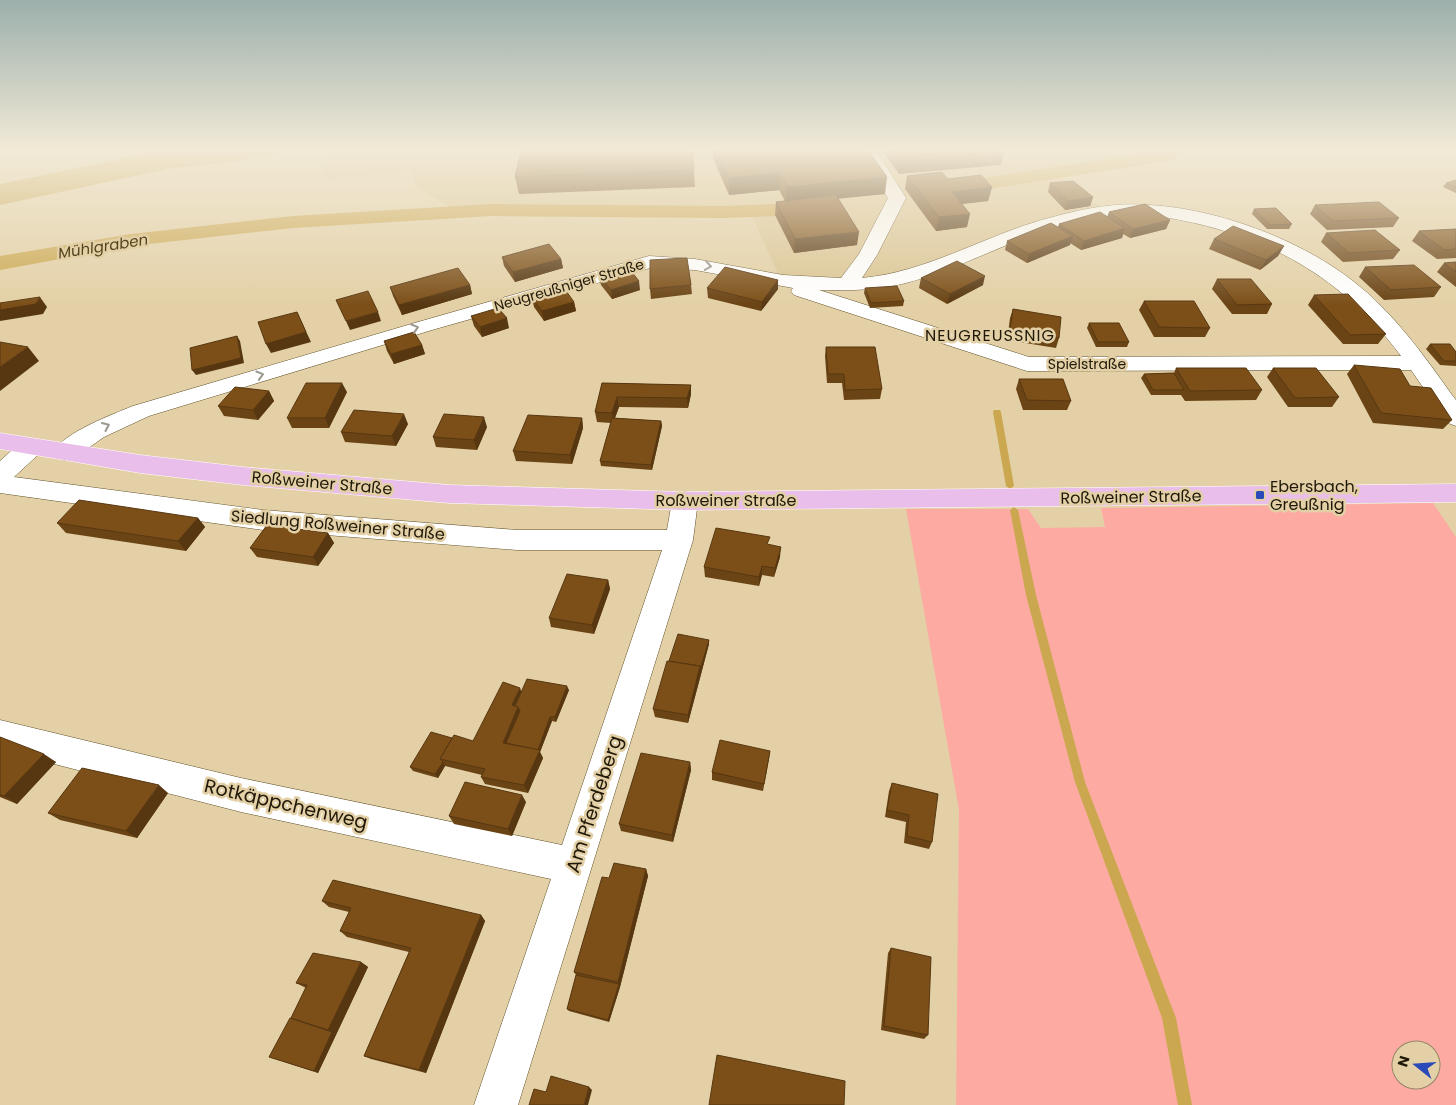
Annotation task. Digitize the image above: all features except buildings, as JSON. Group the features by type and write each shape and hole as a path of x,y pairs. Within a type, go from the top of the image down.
{"main road":[{"name":"Roßweiner Straße","path":"0,440 64,452 243,476 449,494 685,501 1456,493"}],"street":[{"path":"848,283 868,255 895,202"},
{"name":"Neugreußniger Straße","path":"64,452 96,431 141,410 623,268 649,262 672,261 713,266 771,279 808,284 888,281 915,275 1054,222 1083,216 1150,210 1208,220 1277,244 1322,267 1346,285 1387,323 1418,363 1456,418"},
{"name":"Spielstraße","path":"771,279 798,290 1027,364 1418,363"},
{"path":"0,474 31,447"},
{"name":"Siedlung Roßweiner Straße","path":"0,484 263,520 517,540 679,540"},
{"name":"Am Pferdeberg","path":"496,1105 679,540 685,501"},
{"name":"Rotkäppchenweg","path":"0,734 241,795 574,866"}],"shaded area":[{"path":"0,202 16,202 0,205"},
{"path":"440,202 1092,202 1102,209 1048,218 991,237 950,257 885,278 816,279 779,276 748,207 451,208"},
{"path":"1433,503 1456,537 1456,1105 956,1105 959,810 906,509 1028,509 1041,528 1105,527 1101,508"}],"waterway":[{"name":"Mühlgraben","path":"0,263 131,240 293,222 491,210 723,212 775,210"},
{"path":"997,412 1010,486"},
{"path":"1014,510 1031,595 1080,782 1169,1018 1185,1105"}],"place":[{"name":"Ebersbach, Greußnig","path":"1260,495"}],"district":[{"name":"NEUGREUSSNIG","path":"990,335"}]}
